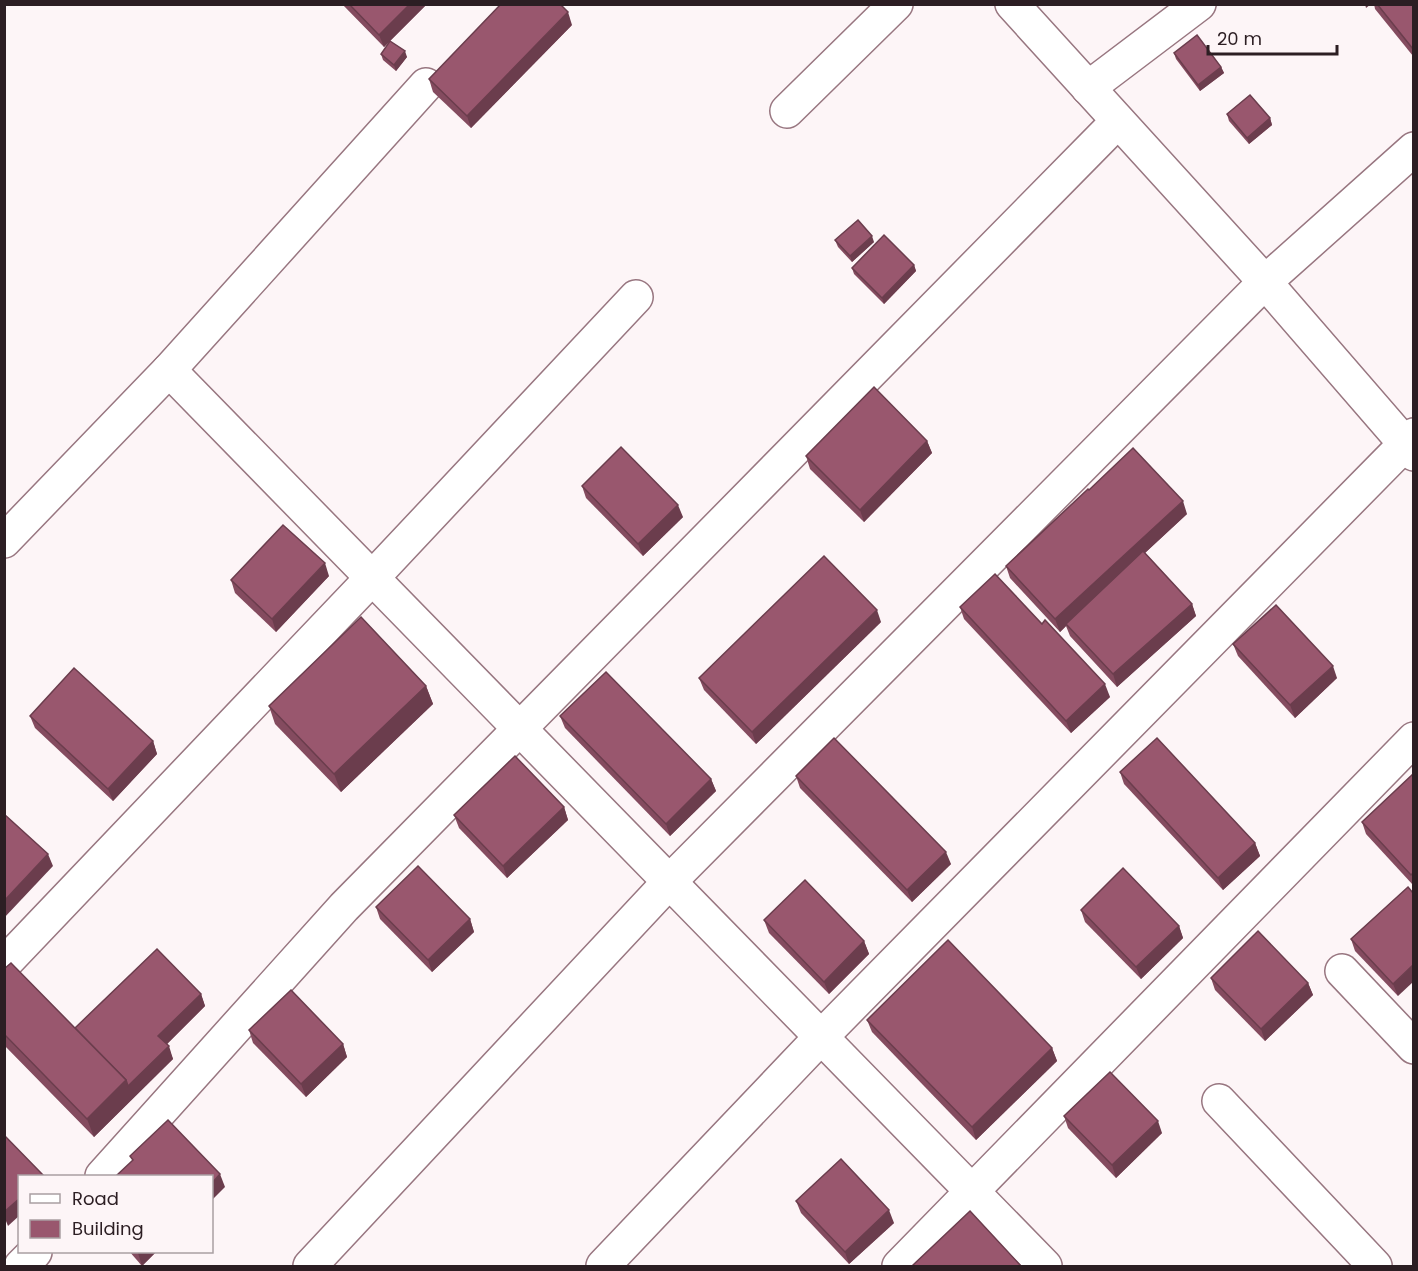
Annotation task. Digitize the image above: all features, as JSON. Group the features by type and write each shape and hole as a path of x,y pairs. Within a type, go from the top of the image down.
{"street":[{"path":"787,111 896,4"},
{"path":"603,1266 821,1037 1410,444 1012,4"},
{"path":"1088,88 1199,4"},
{"path":"4,541 169,370 426,85"},
{"path":"103,1175 344,907 1118,121"},
{"path":"310,1266 669,882 1264,282 1413,149"},
{"path":"4,964 636,297"},
{"path":"169,370 1045,1266"},
{"path":"899,1266 1413,738"},
{"path":"1342,971 1413,1047"},
{"path":"1219,1101 1376,1266"},
{"path":"21,1266 33,1253"}],"building":[{"path":"349,4 410,4 379,35"},
{"path":"501,4 560,4 568,12 467,116 429,79"},
{"path":"1377,4 1413,4 1413,49"},
{"path":"1197,35 1221,67 1198,85 1174,53"},
{"path":"390,41 405,51 394,65 381,54"},
{"path":"1250,95 1270,118 1247,138 1227,114"},
{"path":"858,220 872,236 850,256 835,240"},
{"path":"884,235 914,265 882,298 852,268"},
{"path":"874,387 927,441 860,510 806,456"},
{"path":"621,447 678,505 638,544 582,486"},
{"path":"1133,448 1183,501 1055,619 1006,566"},
{"path":"283,525 325,563 272,619 231,580"},
{"path":"1143,551 1192,604 1113,674 1066,624"},
{"path":"824,556 877,610 752,732 699,678"},
{"path":"995,574 1042,624 1045,620 1105,684 1066,721 960,607"},
{"path":"1276,605 1333,666 1290,705 1233,644"},
{"path":"361,617 426,686 334,774 269,706"},
{"path":"74,668 153,741 108,789 30,716"},
{"path":"606,672 711,779 666,824 560,716"},
{"path":"834,738 946,852 907,890 796,776"},
{"path":"1157,738 1255,843 1218,878 1120,772"},
{"path":"515,756 564,807 503,866 454,815"},
{"path":"1413,774 1413,873 1411,875 1362,822"},
{"path":"4,814 48,854 4,901"},
{"path":"418,866 470,919 428,960 376,907"},
{"path":"1123,868 1179,926 1136,967 1081,910"},
{"path":"805,880 864,941 824,982 764,920"},
{"path":"1408,887 1413,893 1413,965 1393,984 1351,939"},
{"path":"1258,931 1308,983 1261,1029 1211,978"},
{"path":"948,940 1052,1048 972,1127 867,1020"},
{"path":"157,949 201,994 158,1036 169,1046 128,1086 126,1080 75,1028"},
{"path":"11,963 126,1080 87,1119 4,1034 4,969"},
{"path":"291,990 343,1044 301,1084 249,1030"},
{"path":"1110,1072 1158,1121 1112,1165 1064,1116"},
{"path":"168,1120 220,1174 213,1182 213,1175 117,1175 133,1160 130,1156"},
{"path":"4,1135 43,1175 18,1175 18,1200 4,1212"},
{"path":"841,1159 889,1210 845,1252 796,1201"},
{"path":"970,1211 1021,1266 912,1266"}]}
